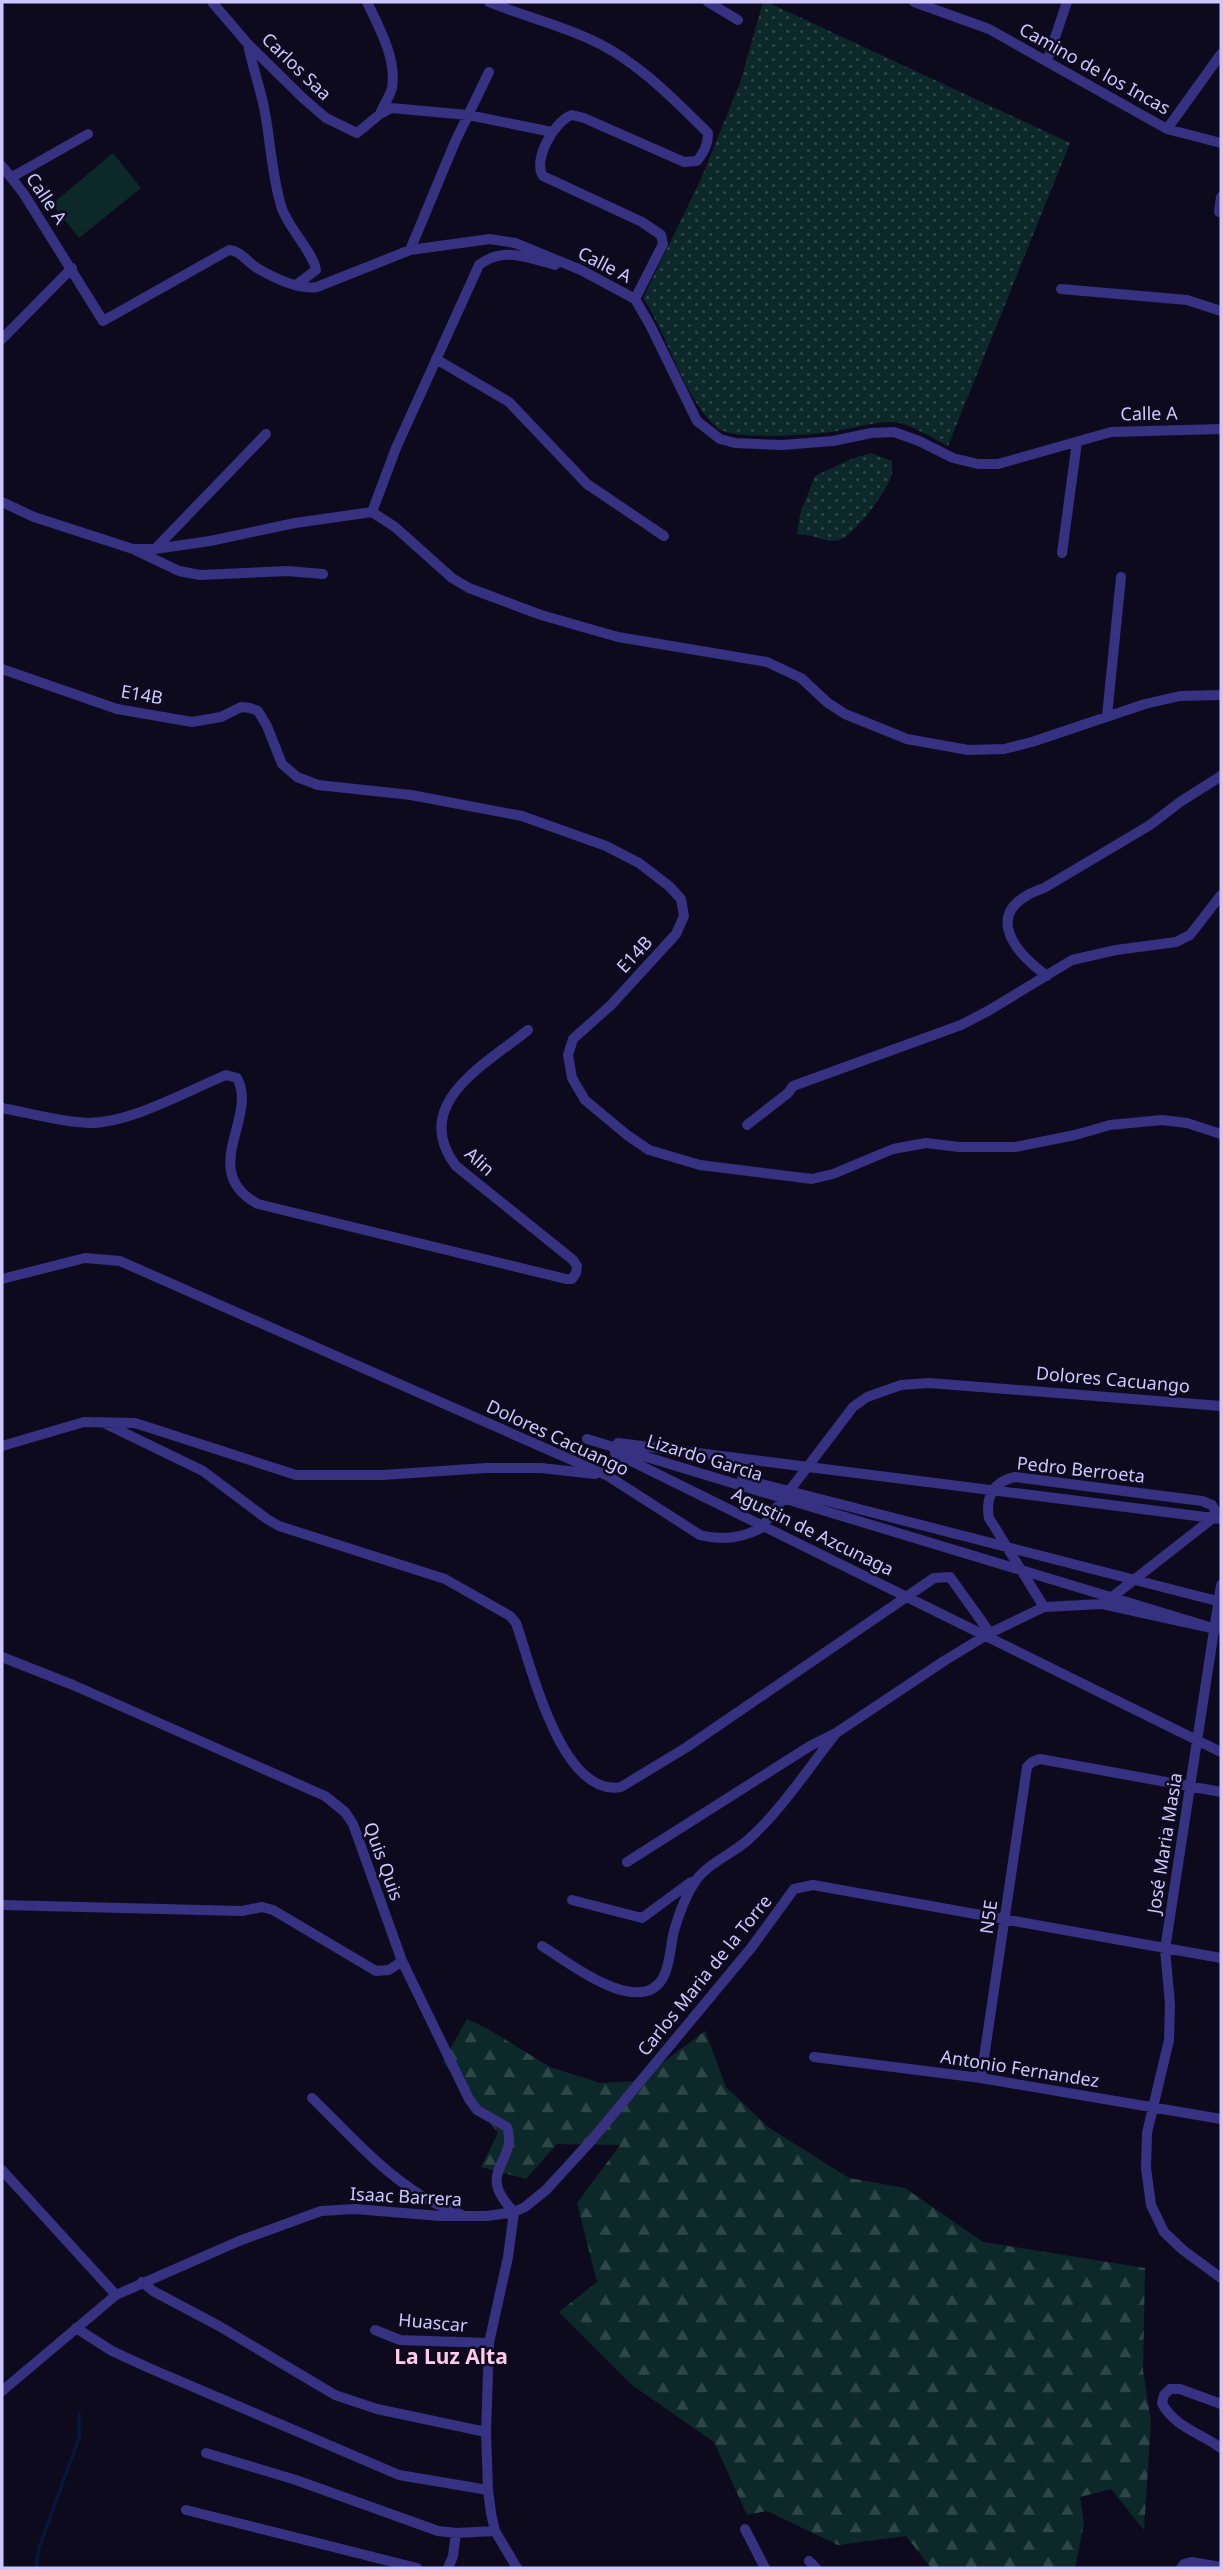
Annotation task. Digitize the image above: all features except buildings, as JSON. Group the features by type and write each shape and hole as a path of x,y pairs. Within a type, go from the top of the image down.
{"street":[{"name":"Carlos Saa","path":"212,2 248,44 326,118 357,133 380,114"},
{"path":"367,2 387,43 390,56 392,89 380,114"},
{"path":"489,2 586,37 612,51 642,72 708,133 708,142 697,161 684,162 572,115 560,121 552,132 540,164 543,176 642,222 661,235 663,244 635,299"},
{"path":"708,2 738,20"},
{"name":"Camino de los Incas","path":"914,2 989,29 1167,129 1221,143"},
{"path":"1046,61 1067,2"},
{"path":"248,44 282,207 287,222 314,261 316,270 296,285"},
{"path":"1167,129 1221,54"},
{"path":"410,250 489,72"},
{"path":"380,114 387,109 398,108 468,115 552,132"},
{"path":"12,177 88,134"},
{"name":"Calle A","path":"2,166 72,268 103,321 229,250 240,254 258,268 305,289 317,287 410,250 490,239 515,243 581,270 635,299 697,421 720,439 754,446 782,445 894,432 953,458 978,464 998,464 1111,432 1221,429"},
{"path":"1219,212 1221,197"},
{"path":"372,512 396,448 475,270 492,256 522,255 581,270"},
{"path":"2,340 72,268"},
{"path":"1061,289 1187,300 1221,311"},
{"path":"436,359 509,402 587,484 664,537"},
{"path":"155,549 266,434"},
{"path":"1062,553 1077,442"},
{"path":"2,502 34,517 133,549 179,571 200,575 287,571 323,574"},
{"path":"133,549 155,549 210,541 295,523 372,512 395,527 452,578 469,588 541,615 618,637 767,662 801,678 828,704 845,714 907,739 968,750 1004,749 1032,742 1145,704 1180,696 1221,695"},
{"path":"1107,716 1121,577"},
{"name":"E14B","path":"2,669 117,709 192,722 221,717 241,707 250,708 258,711 267,726 282,764 297,777 318,785 411,796 522,816 606,846 639,863 681,899 684,916 676,934 611,1005 573,1039 568,1055 572,1078 585,1100 649,1150 700,1165 812,1178 833,1174 893,1149 926,1143 959,1147 1015,1147 1110,1125 1162,1120 1221,1134"},
{"path":"1047,976 1026,961 1011,940 1007,923 1012,908 1027,894 1044,888 1150,825 1221,776"},
{"path":"747,1125 788,1093 793,1086 961,1025 1072,960 1176,943 1190,935 1221,895"},
{"name":"Alin","path":"2,1108 85,1123 104,1122 142,1110 226,1075 237,1077 242,1092 231,1163 236,1187 244,1196 258,1204 572,1279 577,1266 573,1260 456,1166 439,1130 443,1109 459,1085 528,1030"},
{"name":"Dolores Cacuango","path":"2,1279 85,1258 120,1261 608,1476 701,1535 734,1538 763,1526 853,1407 867,1397 901,1385 951,1383 1221,1406"},
{"path":"2,1446 84,1422 102,1422 146,1426 296,1475 383,1475 485,1468 541,1468 608,1476"},
{"path":"102,1422 203,1471 279,1525 444,1579 510,1616 516,1623 537,1687 563,1747 586,1777 601,1787 621,1787 687,1747 934,1578 942,1575 950,1577 988,1634"},
{"name":"Agustin de Azcunaga","path":"587,1439 992,1490 1217,1514"},
{"name":"Agustin de Azcunaga","path":"587,1439 907,1597 988,1634 1221,1752"},
{"name":"Lizardo Garcia","path":"587,1439 786,1495 1107,1601 1216,1629"},
{"name":"Pedro Berroeta","path":"992,1490 998,1483 1015,1477 1202,1501 1212,1505 1217,1514"},
{"path":"992,1490 987,1508 989,1518 1044,1607"},
{"name":"Lizardo Garcia","path":"786,1495 1007,1547 1220,1602"},
{"path":"1107,1601 1217,1514"},
{"name":"José Maria Masia","path":"1221,1585 1165,1949 1170,2004 1169,2040 1147,2133 1146,2168 1151,2205 1164,2232 1221,2278"},
{"name":"Lizardo Garcia","path":"627,1863 810,1746 836,1734 988,1634 1044,1607 1107,1601"},
{"name":"Quis Quis","path":"2,1657 73,1685 335,1802 353,1824 402,1961 469,2099 477,2110 507,2127 509,2147 496,2174 501,2199 514,2212"},
{"path":"572,1900 642,1918 749,1839 784,1801 836,1734"},
{"name":"N5E","path":"981,2078 1025,1776 1032,1762 1040,1759 1190,1787"},
{"path":"1190,1787 1221,1792"},
{"path":"542,1946 593,1979 634,1993 651,1990 668,1967 674,1931 696,1879"},
{"name":"Carlos Maria de la Torre","path":"514,2212 525,2207 566,2170 751,1948 794,1889 813,1885 1221,1958"},
{"path":"2,1905 242,1911 262,1907 285,1916 376,1971 390,1970 402,1961"},
{"name":"Antonio Fernandez","path":"814,2057 981,2078 1221,2119"},
{"path":"312,2098 362,2149 400,2180 423,2197 464,2216"},
{"path":"2,2170 116,2295"},
{"name":"Isaac Barrera","path":"2,2391 116,2295 239,2241 321,2211 355,2209 440,2216 514,2212"},
{"path":"514,2212 508,2257 489,2343 486,2432 488,2490 495,2531 517,2568"},
{"path":"142,2282 153,2291 219,2326 335,2395 377,2409 486,2432"},
{"path":"76,2328 111,2350 149,2368 399,2475 488,2490"},
{"name":"Huascar","path":"375,2330 400,2340 489,2343"},
{"path":"1221,2404 1180,2389 1170,2389 1164,2395 1162,2403 1174,2420 1207,2437 1221,2448"},
{"path":"206,2453 296,2480 438,2531 495,2531"},
{"path":"186,2510 417,2568"},
{"path":"745,2529 765,2568"},
{"path":"448,2568 453,2556 456,2533"},
{"path":"1181,2568 1191,2562 1221,2567"}],"green space":[{"path":"763,2 1070,143 948,446 914,428 894,422 831,432 790,435 753,436 724,431 716,427 694,398 643,298 701,179 740,83"},
{"path":"113,153 141,188 79,238 52,204"},
{"path":"871,453 892,461 892,474 883,492 861,522 839,540 797,535 800,514 815,476"},
{"path":"467,2019 550,2067 600,2083 638,2081 705,2031 726,2087 768,2127 849,2178 905,2188 983,2242 1145,2268 1143,2370 1151,2422 1144,2530 1111,2489 1080,2497 1084,2523 1075,2568 931,2568 906,2536 838,2545 767,2511 747,2515 714,2442 632,2385 559,2312 597,2282 577,2203 620,2145 557,2144 526,2179 481,2167 498,2133 443,2062"}],"waterway":[{"path":"36,2568 39,2548 79,2438 79,2414"}],"district":[{"name":"La Luz Alta","path":"451,2356"}]}
